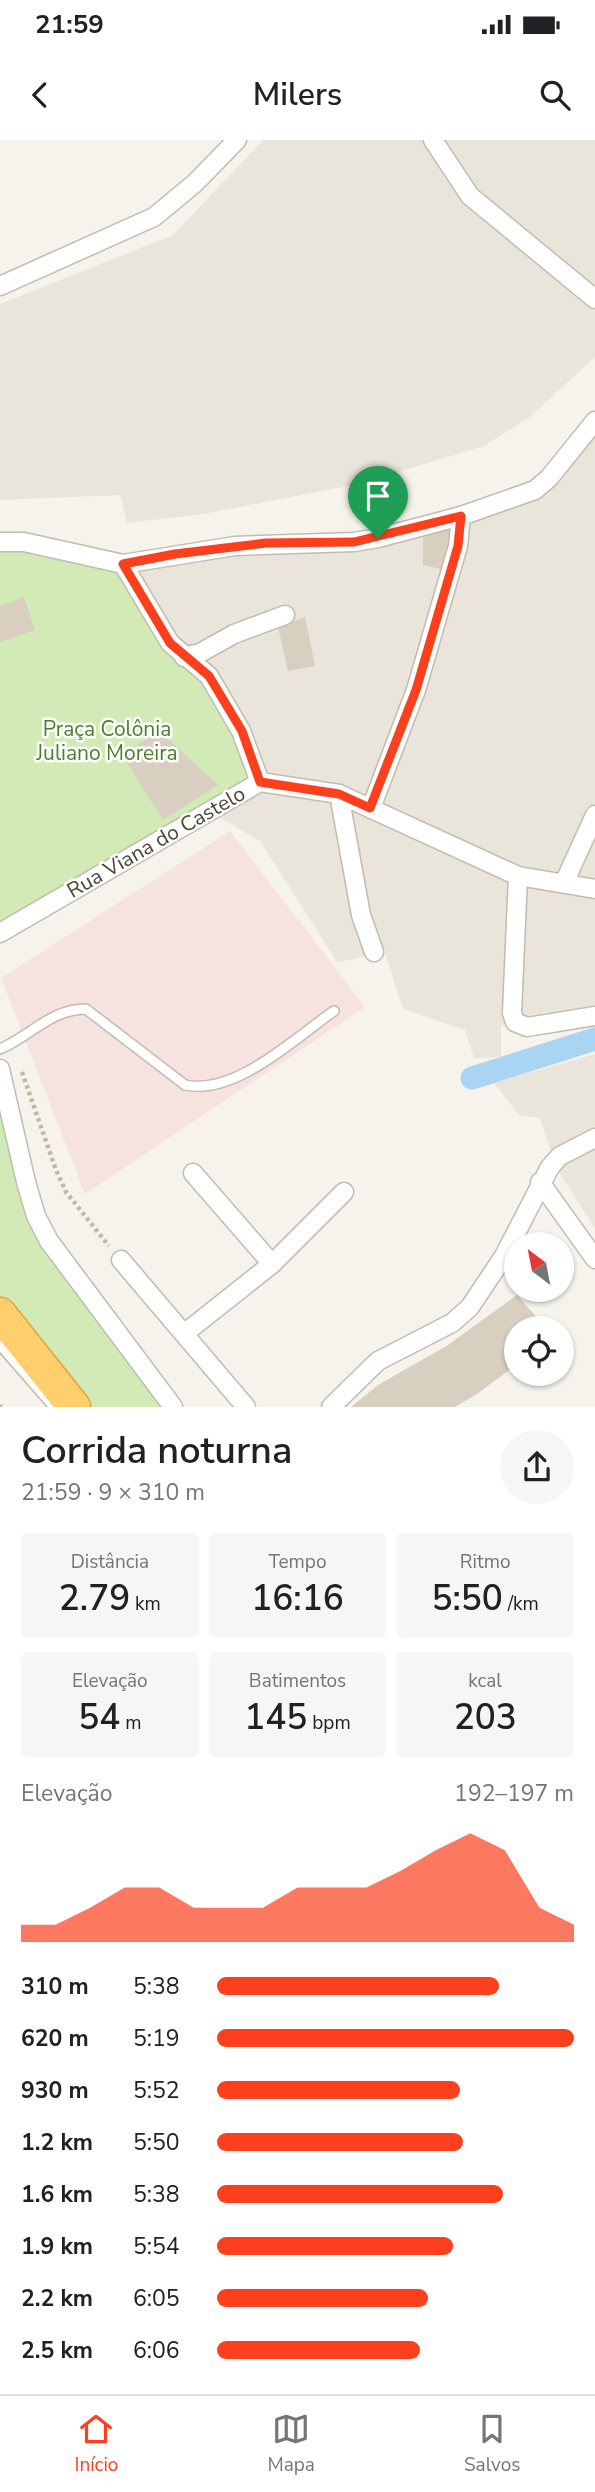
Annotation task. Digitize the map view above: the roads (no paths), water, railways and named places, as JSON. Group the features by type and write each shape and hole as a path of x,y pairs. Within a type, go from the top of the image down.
{"highway":[{"path":"0,1314 74,1407"}],"street":[{"path":"0,286 154,217 195,184 237,140"},
{"path":"433,140 470,196 595,299"},
{"path":"0,542 24,542 123,564 245,545 354,542 461,516 534,490 550,478 595,421"},
{"path":"370,808 416,690 458,546 461,516"},
{"path":"123,564 170,643 209,676 242,731 260,782"},
{"path":"184,657 201,653 234,634 285,615"},
{"name":"Rua Viana do Castelo","path":"0,933 260,782 339,794 518,876 595,889"},
{"path":"339,794 361,915 374,951"},
{"path":"564,883 595,815"},
{"path":"518,876 512,1013 515,1023 522,1027 595,1016"},
{"path":"0,1069 26,1182 42,1229 173,1407"},
{"path":"331,1407 378,1361 452,1323 470,1307 504,1256 540,1182 560,1156 595,1138"},
{"path":"193,1173 272,1264"},
{"path":"540,1182 595,1259"},
{"path":"185,1333 272,1264 344,1192"},
{"path":"121,1260 246,1407"}],"lane":[{"path":"0,1049 58,1013 86,1009 186,1085 198,1088 221,1085 241,1076 334,1011"},
{"path":"0,1345 54,1407"}],"waterway":[{"path":"472,1078 595,1039"}],"park label":[{"name":"Praça Colônia Juliano Moreira","path":"107,741"}]}
